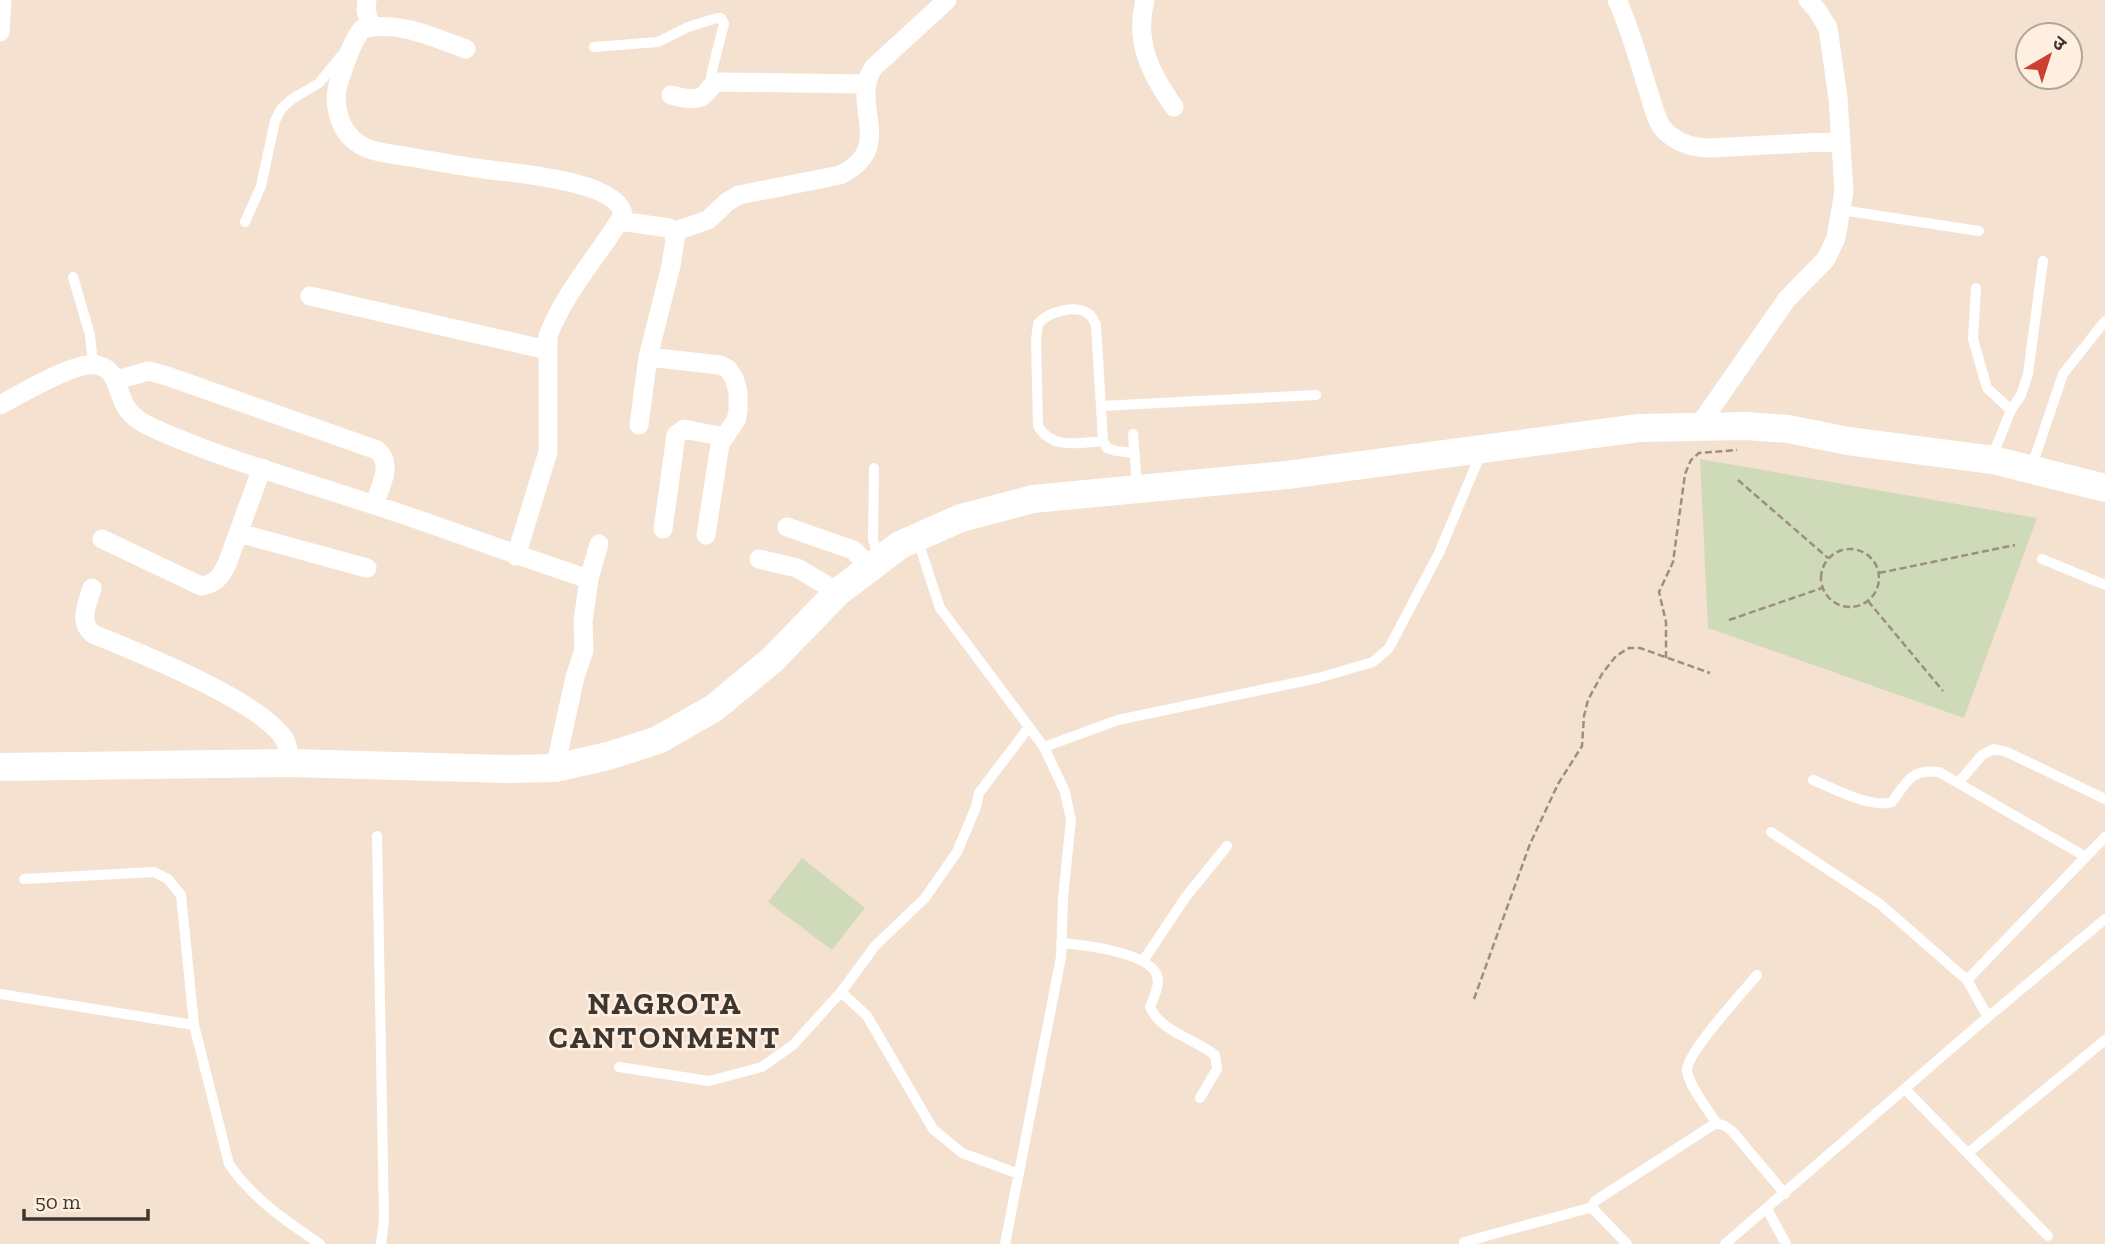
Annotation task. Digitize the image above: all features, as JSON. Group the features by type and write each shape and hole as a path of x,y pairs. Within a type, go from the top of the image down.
{"main road":[{"path":"0,767 290,763 509,769 555,768 607,756 658,740 714,708 772,660 838,592 900,545 961,518 1033,499 1287,475 1639,428 1746,426 1788,429 1848,441 1991,460 2105,488"}],"street":[{"path":"0,32 2,0"},
{"path":"368,0 366,11 371,27"},
{"path":"1145,0 1141,30 1146,54 1155,80 1174,107"},
{"path":"1617,0 1665,132 1695,148 1711,149 1841,141"},
{"path":"1698,427 1787,299 1826,259 1836,238 1844,191 1838,98 1828,28 1808,0"},
{"path":"673,232 708,220 739,195 840,175 854,168 866,153 868,140 865,84 867,76 874,66 942,2"},
{"path":"466,49 411,29 362,29 354,41 336,88 340,121 349,135 358,143 379,152 556,178 586,186 615,200 623,215 572,290 553,321 548,336 548,452 516,556"},
{"path":"671,95 695,99 704,96 710,86 718,82 865,84"},
{"path":"620,221 668,228 673,232 674,240 671,266 648,357 639,425"},
{"path":"310,296 547,350"},
{"path":"648,357 720,365 728,369 734,377 738,392 738,411 736,420 720,444 706,535"},
{"path":"0,405 62,373 93,363 110,371 117,380 121,400 138,420 198,447 589,579"},
{"path":"117,380 149,372 167,376 377,450 384,456 386,471 374,505"},
{"path":"663,529 676,435 684,429 724,437"},
{"path":"102,538 201,586 214,583 227,564 262,468"},
{"path":"788,527 853,550 875,564"},
{"path":"239,533 367,568"},
{"path":"555,768 575,677 584,650 583,621 589,579 599,544"},
{"path":"759,559 797,568 838,592"},
{"path":"92,588 84,617 87,629 93,634 166,664 265,718 286,743 290,763"}],"lane":[{"path":"594,47 658,42 688,27 721,19 724,24 710,86"},
{"path":"245,222 261,186 275,121 281,109 319,83 354,41"},
{"path":"1841,210 1979,231"},
{"path":"1991,460 2028,374 2043,261"},
{"path":"73,277 90,335 93,363"},
{"path":"1976,288 1973,339 1987,388 2011,410"},
{"path":"1103,441 1065,445 1042,434 1038,426 1036,340 1038,324 1050,314 1063,310 1082,310 1090,315 1096,325 1103,441 1107,448 1135,453"},
{"path":"2031,469 2063,374 2105,321"},
{"path":"1101,406 1316,395"},
{"path":"1133,434 1138,490"},
{"path":"1045,747 1118,720 1318,678 1373,662 1389,648 1439,553 1482,449"},
{"path":"874,468 875,564"},
{"path":"917,538 940,608 1045,747 1065,792 1071,820 1063,898 1061,957 1005,1244"},
{"path":"2042,559 2105,585"},
{"path":"620,1067 709,1081 762,1067 793,1045 841,992 875,946 925,898 957,852 979,793 1029,727"},
{"path":"1959,782 1982,755 1994,749 2007,752 2105,799"},
{"path":"1813,780 1875,804 1887,804 1892,803 1911,776 1920,772 1939,772 2086,857"},
{"path":"1772,832 1881,904 1967,980 1988,1017"},
{"path":"377,836 384,1220 381,1244"},
{"path":"1967,980 2105,837"},
{"path":"1143,961 1185,898 1227,846"},
{"path":"24,879 154,873 168,879 181,895 194,1025 229,1164 241,1181 274,1213 320,1244"},
{"path":"1725,1244 2105,919"},
{"path":"1061,943 1106,948 1143,961 1154,970 1158,980 1150,1007 1153,1015 1173,1031 1215,1055 1217,1069 1200,1098"},
{"path":"1758,975 1699,1044 1689,1059 1686,1070 1716,1123 1732,1131 1785,1194"},
{"path":"841,992 867,1016 933,1129 962,1153 1019,1174"},
{"path":"0,994 194,1025"},
{"path":"1968,1153 2105,1040"},
{"path":"1905,1089 2048,1236"},
{"path":"1593,1207 1595,1201 1716,1123"},
{"path":"1464,1242 1593,1207"},
{"path":"1593,1207 1627,1244"},
{"path":"1767,1209 1786,1244"}],"path":[{"path":"1666,658 1666,622 1659,592 1673,562 1688,466 1699,453 1736,450"},
{"path":"1738,480 1828,558"},
{"path":"1879,573 2015,545"},
{"path":"1842,549 1858,550 1872,558 1879,573 1877,589 1868,601 1857,607 1838,605 1830,600 1822,588 1820,575 1828,558 1842,549"},
{"path":"1729,620 1822,588"},
{"path":"1868,601 1943,691"},
{"path":"1474,999 1530,844 1558,784 1582,747 1586,707 1602,674 1616,656 1629,648 1640,648 1710,673"}],"green space":[{"path":"1700,459 2037,518 1964,718 1708,628"},
{"path":"802,858 865,908 832,950 768,902"}],"district":[{"name":"NAGROTA CANTONMENT","path":"665,1021"}]}
